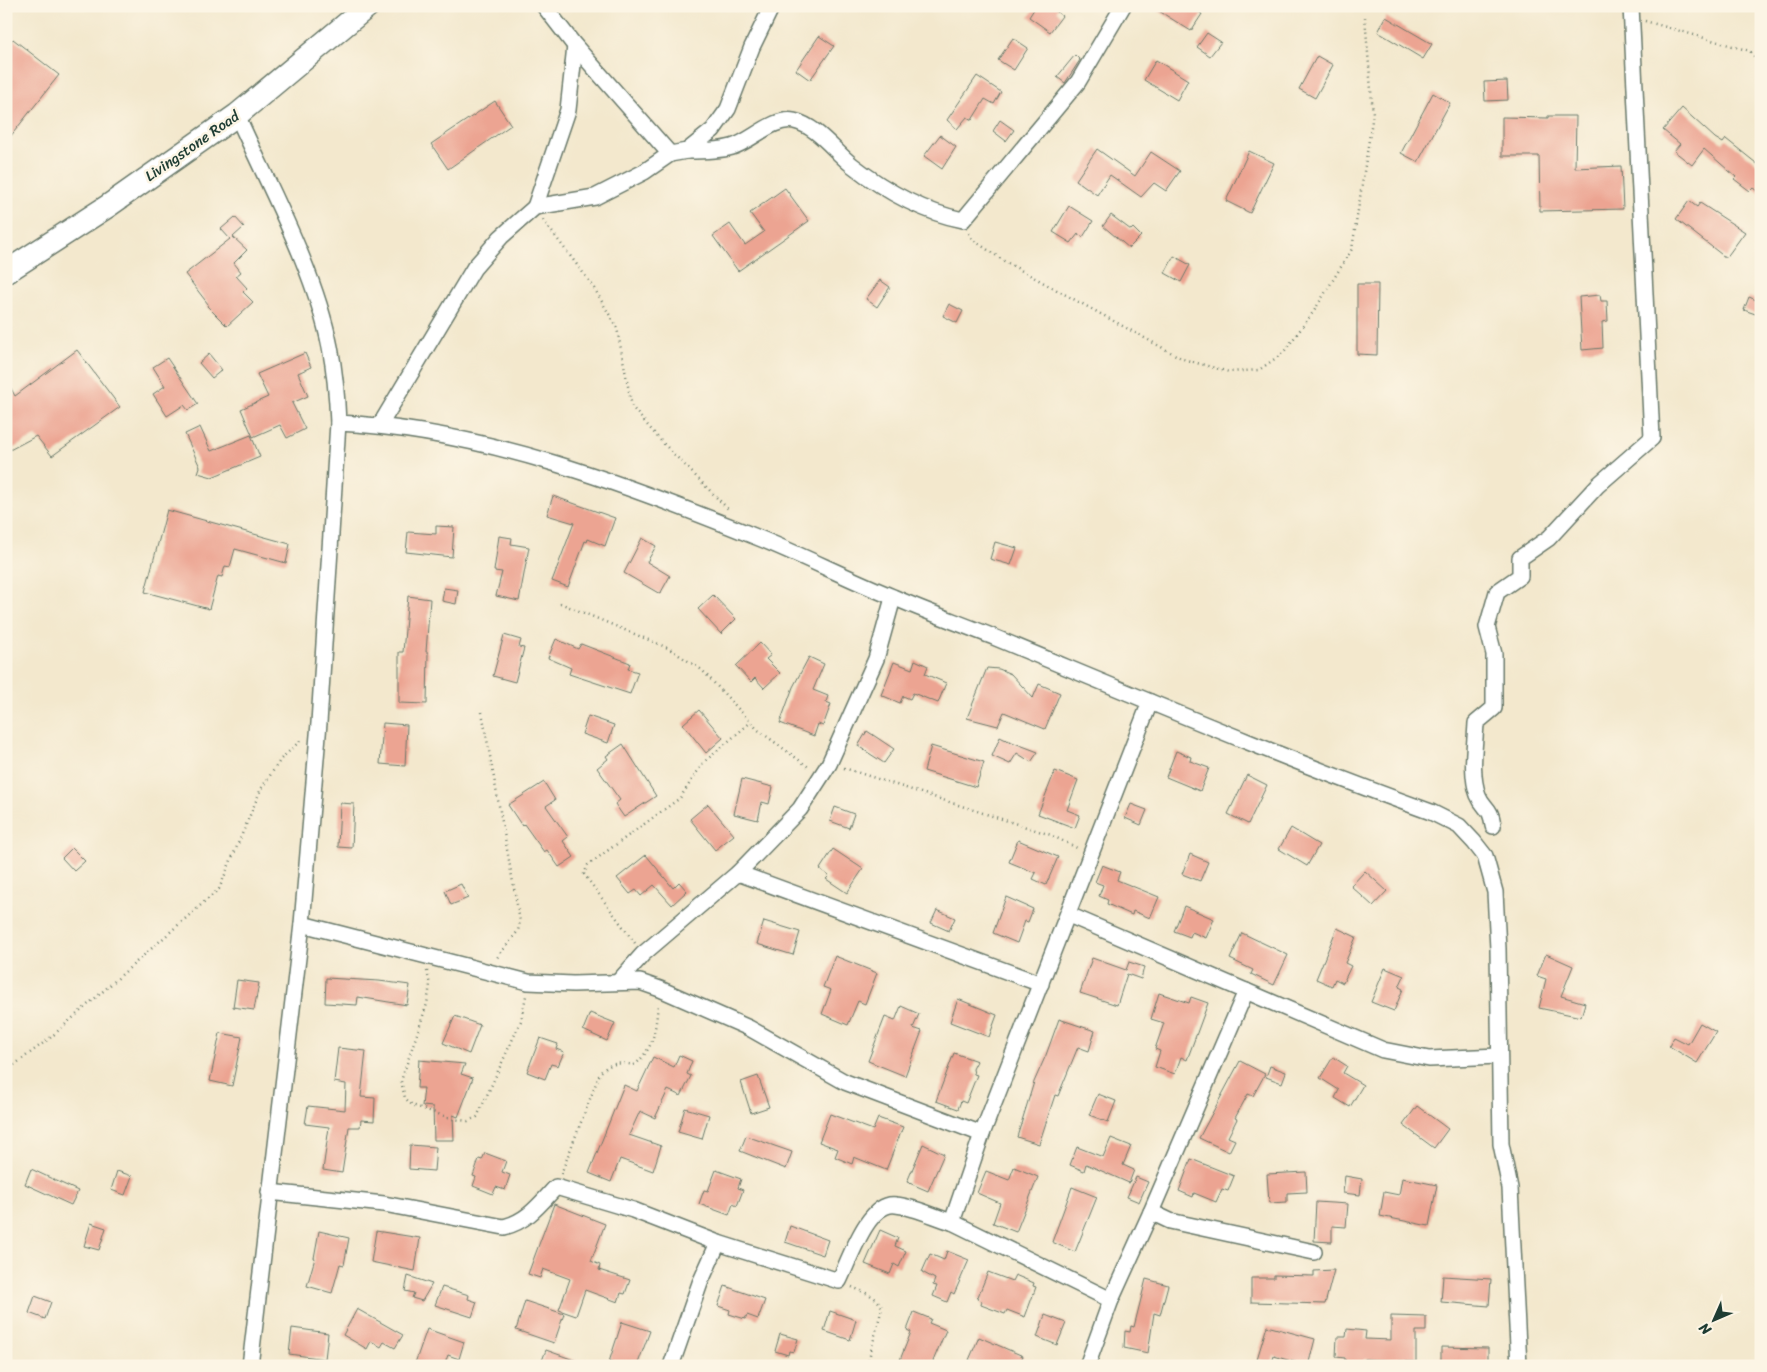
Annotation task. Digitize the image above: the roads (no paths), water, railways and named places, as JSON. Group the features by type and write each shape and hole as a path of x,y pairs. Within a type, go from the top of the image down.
{"highway":[{"name":"Livingstone Road","path":"6,272 108,206 237,115 368,6"}],"street":[{"path":"544,6 575,46 670,154"},
{"path":"687,151 713,130 728,109 752,47 772,6"},
{"path":"535,207 595,196 644,172 670,154 732,147 750,140 775,124 794,121 812,130 852,165 885,187 921,208 963,220 1078,82 1123,6"},
{"path":"1493,826 1492,813 1478,795 1474,764 1476,723 1494,708 1494,654 1487,627 1497,592 1520,576 1520,558 1549,538 1598,484 1652,438 1632,12"},
{"path":"380,425 474,268 501,237 535,207 568,110 575,46"},
{"path":"237,115 295,244 321,315 330,345 336,378 338,423 320,723 302,924 250,1366"},
{"path":"338,423 380,425 480,442 630,489 761,539 894,598 992,636 1224,734 1431,812 1459,826 1485,856 1494,892 1498,949 1501,1144 1510,1188 1520,1366"},
{"path":"619,981 643,954 738,873 784,827 825,770 876,659 894,598"},
{"path":"952,1222 982,1134 1069,915 1150,702"},
{"path":"738,873 1041,984"},
{"path":"1069,915 1383,1050 1429,1059 1499,1056"},
{"path":"302,924 485,973 528,982 574,984 619,981 640,982 749,1028 845,1082 982,1134"},
{"path":"1087,1366 1111,1300 1246,991"},
{"path":"269,1192 384,1204 504,1227 518,1224 530,1215 556,1187 633,1210 718,1243 839,1281 870,1218 884,1206 896,1205 952,1222 1111,1300"},
{"path":"1151,1212 1170,1222 1314,1252"},
{"path":"671,1366 700,1283 718,1243"}]}
